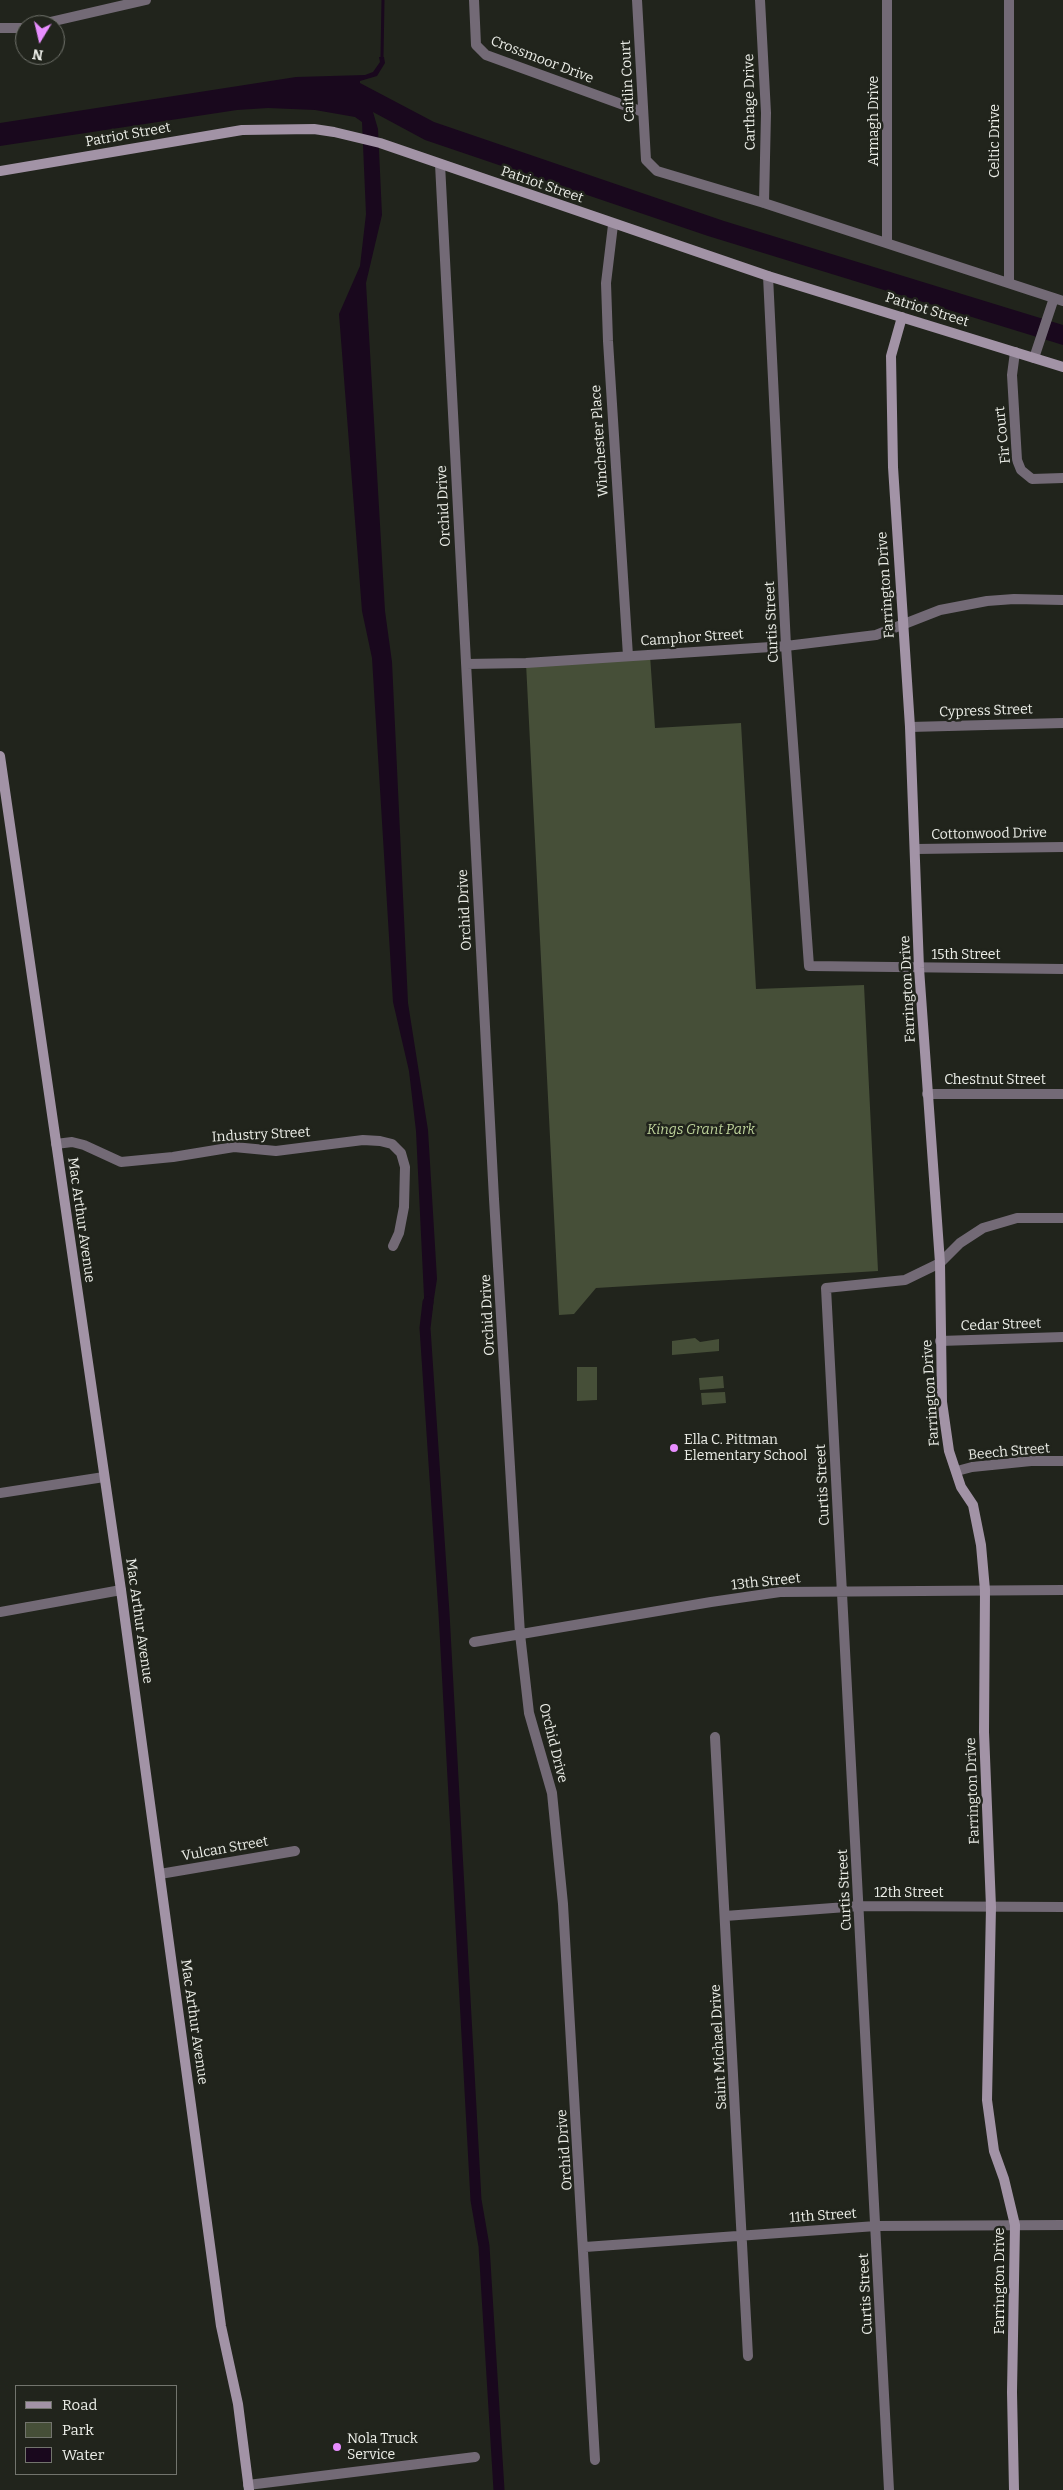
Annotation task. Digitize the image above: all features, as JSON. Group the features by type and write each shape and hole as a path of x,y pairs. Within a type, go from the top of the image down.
{"street":[{"path":"65,19 146,0"},
{"name":"Crossmoor Drive","path":"474,0 476,45 486,55 643,112"},
{"name":"Caitlin Court","path":"637,0 646,160 657,171 764,203"},
{"name":"Carthage Drive","path":"760,0 766,112 764,203"},
{"name":"Armagh Drive","path":"887,0 887,243"},
{"name":"Celtic Drive","path":"1009,0 1009,282"},
{"path":"0,28 15,28"},
{"name":"Patriot Street","path":"0,171 242,130 314,129 380,142 768,276 1015,352 1035,354 1063,367"},
{"name":"Orchid Drive","path":"440,164 494,1199 520,1634 529,1713 552,1802 563,1904 595,2460"},
{"path":"764,203 1009,282 1058,300 1049,312 1035,354"},
{"name":"Winchester Place","path":"613,224 606,283 608,341 628,656"},
{"name":"Curtis Street","path":"768,276 786,646 810,966"},
{"name":"Farrington Drive","path":"902,317 894,341 890,370 893,467 910,727 920,968 940,1263 940,1341 944,1412 949,1451 962,1487 973,1504 981,1545 985,1590 984,1732 991,1907 987,2100 994,2151 1004,2179 1015,2225 1012,2392 1014,2490"},
{"name":"Fir Court","path":"1015,352 1012,375 1017,460 1021,470 1032,479 1063,478"},
{"name":"Camphor Street","path":"466,664 526,663 786,646 876,635 940,610 987,601 1014,599 1063,600"},
{"name":"Cypress Street","path":"910,727 1063,723"},
{"name":"Mac Arthur Avenue","path":"0,756 121,1590 221,2326 238,2404 248,2487"},
{"name":"Cottonwood Drive","path":"916,849 1063,847"},
{"name":"15th Street","path":"810,966 1063,969"},
{"name":"Chestnut Street","path":"928,1094 1063,1094"},
{"name":"Industry Street","path":"56,1144 72,1142 84,1144 121,1162 173,1157 234,1147 276,1151 363,1140 392,1144 401,1153 405,1167 404,1207 399,1233 393,1246"},
{"path":"940,1263 960,1243 983,1228 1018,1218 1063,1218"},
{"name":"Curtis Street","path":"890,2490 826,1288 905,1280 940,1263"},
{"name":"Cedar Street","path":"940,1341 1063,1337"},
{"name":"Beech Street","path":"957,1471 972,1467 1021,1462 1063,1461"},
{"path":"0,1493 104,1476"},
{"path":"0,1612 121,1590"},
{"name":"13th Street","path":"474,1642 780,1592 842,1590 1063,1590"},
{"name":"Saint Michael Drive","path":"715,1737 743,2234 748,2356"},
{"name":"Vulcan Street","path":"160,1874 295,1851"},
{"name":"12th Street","path":"726,1916 860,1906 1063,1907"},
{"name":"11th Street","path":"584,2247 743,2234 876,2226 1063,2225"},
{"path":"248,2487 475,2457"}],"green space":[{"name":"Kings Grant Park","path":"650,655 655,728 741,723 756,989 864,985 878,1271 596,1288 574,1314 559,1315 526,663"},
{"path":"695,1338 700,1342 719,1339 719,1351 672,1355 672,1341"},
{"path":"577,1367 597,1367 597,1400 577,1401"},
{"path":"723,1376 724,1388 700,1390 699,1378"},
{"path":"725,1392 726,1403 702,1405 701,1393"}],"water":[{"path":"379,57 384,57 385,63 377,76 360,81 360,83 434,122 724,221 1063,325 1063,345 708,236 425,140 373,112 378,129 382,215 366,283 385,611 392,662 408,1003 428,1130 437,1279 431,1318 425,1317 416,1131 409,1071 393,1002 372,658 362,611 339,314 360,266 366,214 362,122 355,117 315,110 268,108 237,110 0,146 0,123 296,77 365,75 373,72 380,62"}],"waterway":[{"path":"382,57 383,0"},
{"path":"428,1302 425,1328 444,1613 476,2200 484,2246 499,2490"}],"place":[{"name":"Ella C. Pittman Elementary School","path":"674,1448"},
{"name":"Nola Truck Service","path":"337,2447"}]}
